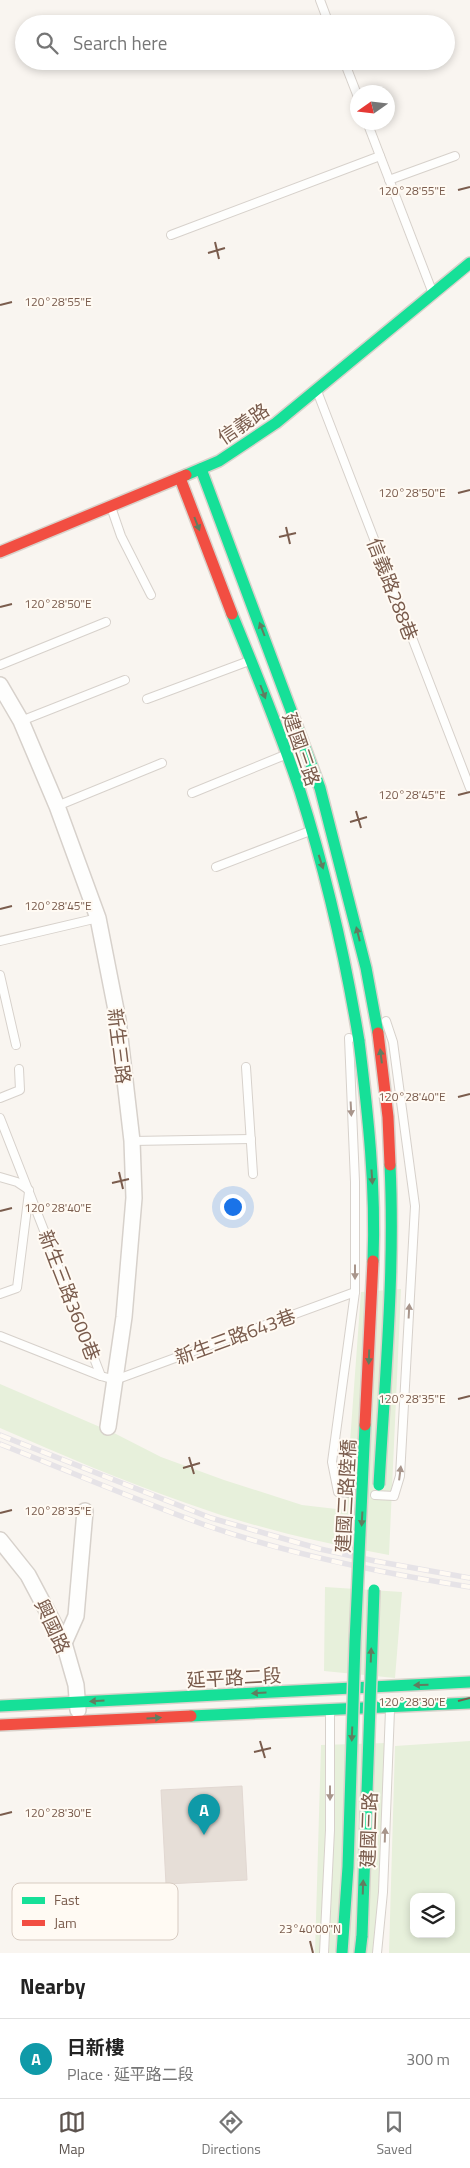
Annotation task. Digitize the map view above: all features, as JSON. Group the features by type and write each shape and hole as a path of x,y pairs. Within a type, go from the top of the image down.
{"street":[{"name":"信義路","path":"0,552 219,461 276,423 470,263"},
{"name":"建國三路","path":"202,469 320,788 366,968 378,1033"},
{"name":"建國三路","path":"180,478 287,755 311,830 326,879 350,981 358,1041"},
{"name":"新生三路","path":"0,685 21,722 58,806 98,918 118,1020 132,1141 134,1198 124,1318 108,1378 108,1427"},
{"name":"建國三路陸橋","path":"378,1033 388,1116 392,1208 391,1278 378,1506"},
{"name":"建國三路陸橋","path":"342,1953 348,1867 355,1642 375,1219 368,1114 358,1041"},
{"path":"64,1643 76,1616 86,1511"},
{"name":"興國路","path":"0,1540 28,1575 64,1643 76,1685 78,1722"},
{"path":"360,1953 374,1576"},
{"name":"延平路二段","path":"0,1706 470,1682"},
{"name":"延平路二段","path":"0,1725 470,1703"}],"lane":[{"path":"320,0 326,15"},
{"path":"348,70 353,85"},
{"path":"370,130 433,292"},
{"path":"171,235 380,156"},
{"path":"389,180 455,156"},
{"name":"信義路288巷","path":"317,390 470,788"},
{"path":"110,505 121,536 151,595"},
{"path":"0,666 106,622"},
{"path":"147,699 251,661"},
{"path":"21,722 125,680"},
{"path":"192,793 287,755"},
{"path":"58,806 162,763"},
{"path":"216,867 311,830"},
{"path":"0,941 98,918"},
{"path":"350,981 348,1061 356,1182 354,1292 336,1447 332,1462 334,1480 338,1492 394,1496 400,1476 415,1206 393,1042 366,968"},
{"path":"0,975 16,1045"},
{"path":"246,1067 253,1174"},
{"path":"0,1098 20,1090 19,1069"},
{"name":"新生三路3600巷","path":"0,1118 108,1378"},
{"path":"132,1141 250,1138"},
{"path":"0,1177 17,1182 29,1190 17,1288 0,1294"},
{"name":"新生三路643巷","path":"108,1378 354,1292"},
{"path":"0,1336 108,1378"},
{"name":"建國三路","path":"377,1953 383,1892 390,1707"},
{"name":"建國三路","path":"324,1953 330,1830 330,1709"}],"green space":[{"path":"401,1289 389,1555 286,1534 211,1512 116,1477 0,1428 0,1384 114,1433 161,1457 302,1505 345,1510 361,1292"},
{"path":"325,1587 402,1592 395,1678 324,1671"},
{"path":"470,1741 470,1953 389,1953 395,1746"},
{"path":"386,1743 381,1953 315,1953 321,1745"}],"building":[{"path":"242,1786 247,1880 166,1883 161,1790"}],"railway":[{"path":"0,1435 211,1518 320,1549 470,1578"},
{"path":"0,1444 208,1526 272,1546 404,1576 470,1587"}],"traffic: fast":[{"path":"186,475 219,461 276,423 470,263"},
{"path":"201,469 320,788 366,968 378,1033"},
{"path":"232,614 268,702 300,791 334,915 359,1041"},
{"path":"359,1041 372,1178 373,1261"},
{"path":"379,1485 390,1285 390,1165"},
{"path":"342,1953 348,1867 355,1642 365,1425"},
{"path":"362,1936 374,1590"},
{"path":"0,1706 470,1682"},
{"path":"191,1716 470,1703"},
{"path":"360,1953 362,1936"}],"traffic: jam":[{"path":"0,552 186,475"},
{"path":"180,478 232,614"},
{"path":"378,1033 388,1117 390,1165"},
{"path":"365,1425 373,1261"},
{"path":"0,1725 191,1716"}],"place":[{"name":"日新樓","path":"204,1835"}]}
